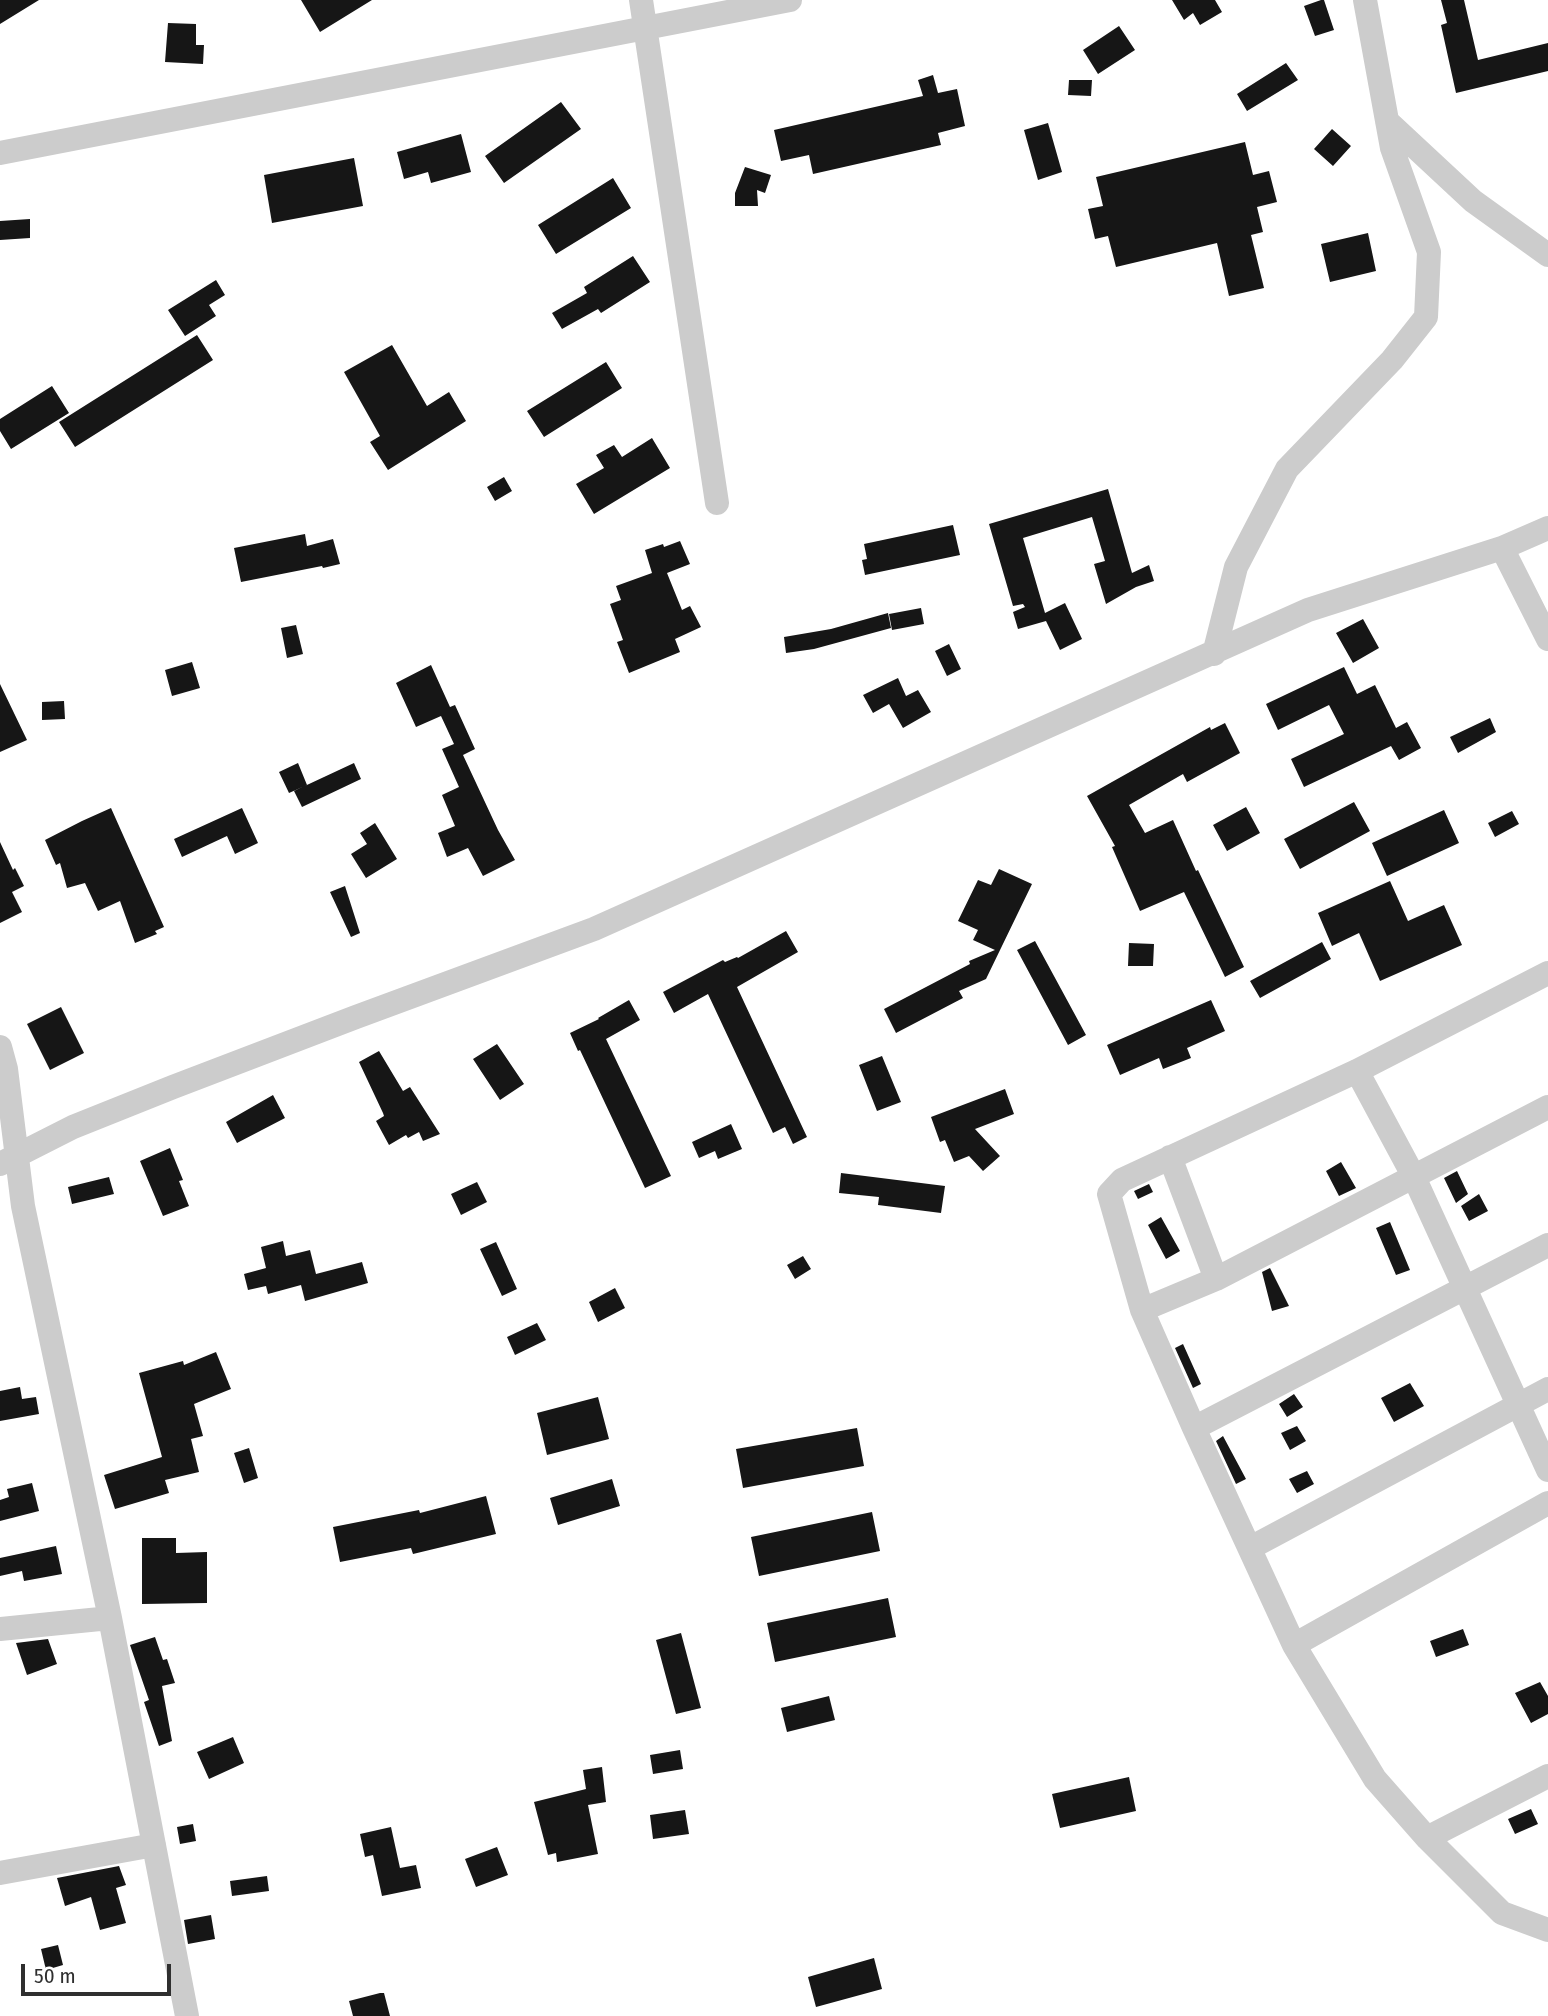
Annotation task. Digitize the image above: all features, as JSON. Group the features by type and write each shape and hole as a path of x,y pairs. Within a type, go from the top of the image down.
{"street":[{"path":"641,0 718,503"},
{"path":"0,153 790,0"},
{"path":"1214,654 1236,567 1287,469 1392,360 1426,317 1429,252 1392,148 1365,0"},
{"path":"1387,121 1474,201 1548,255"},
{"path":"9,1159 73,1127 160,1092 594,929 1308,610 1502,548 1548,528"},
{"path":"1502,548 1548,639"},
{"path":"1548,973 1357,1071 1122,1180 1109,1195 1142,1310 1294,1645 1375,1779 1427,1838 1502,1913 1548,1930"},
{"path":"0,1047 6,1069 9,1159 25,1219 110,1618 187,2016"},
{"path":"1357,1071 1414,1177 1548,1470"},
{"path":"1142,1310 1216,1279 1548,1108"},
{"path":"1170,1157 1216,1279"},
{"path":"1194,1428 1548,1245"},
{"path":"1251,1548 1548,1389"},
{"path":"1294,1645 1548,1503"},
{"path":"0,1629 110,1618"},
{"path":"1427,1838 1548,1776"},
{"path":"0,1873 154,1845"}],"building":[{"path":"0,0 39,0 0,24"},
{"path":"301,0 372,0 320,32"},
{"path":"1172,0 1215,0 1222,12 1200,25 1193,13 1184,20"},
{"path":"1324,0 1334,30 1315,36 1304,6"},
{"path":"1441,0 1464,0 1478,60 1548,43 1548,71 1456,93 1441,25 1447,23"},
{"path":"168,23 196,24 196,45 204,45 203,64 165,62"},
{"path":"1119,26 1135,50 1098,74 1083,50"},
{"path":"1286,63 1298,80 1247,111 1237,94"},
{"path":"933,75 938,93 957,89 965,126 938,133 941,145 813,174 809,155 781,161 774,130 923,96 918,80"},
{"path":"1069,80 1092,80 1091,96 1068,95"},
{"path":"561,102 581,129 504,183 485,156"},
{"path":"1048,123 1062,172 1038,180 1024,130"},
{"path":"1332,129 1351,146 1333,166 1314,149"},
{"path":"461,134 471,172 431,183 428,172 404,179 397,152"},
{"path":"1245,142 1253,175 1269,171 1277,202 1257,207 1263,232 1251,235 1264,288 1229,296 1217,243 1116,267 1108,236 1095,239 1088,209 1103,206 1096,177"},
{"path":"354,158 363,206 272,223 264,175"},
{"path":"745,167 771,175 765,193 757,190 758,206 735,206 735,193"},
{"path":"613,178 631,208 556,254 538,225"},
{"path":"30,219 30,238 0,240 0,221"},
{"path":"1368,233 1376,271 1330,282 1321,244"},
{"path":"633,256 650,282 601,313 598,309 562,329 552,313 587,293 584,287"},
{"path":"216,280 225,295 209,305 216,316 185,336 168,310"},
{"path":"197,335 213,360 75,447 59,422"},
{"path":"392,345 427,406 449,392 466,421 388,470 370,442 380,436 344,372"},
{"path":"606,362 622,388 544,437 527,411"},
{"path":"52,386 69,413 11,449 0,431 0,419"},
{"path":"652,438 670,468 594,514 576,484 604,468 596,455 614,445 622,457"},
{"path":"504,477 512,491 495,501 487,487"},
{"path":"1108,489 1132,573 1149,565 1154,581 1136,587 1106,604 1094,564 1105,561 1092,517 1023,538 1045,613 1065,603 1082,639 1060,650 1046,621 1018,629 1013,612 1025,607 1023,604 1013,606 989,524"},
{"path":"953,525 960,555 865,575 862,560 867,559 864,544"},
{"path":"305,534 307,546 333,539 340,564 241,582 234,548"},
{"path":"680,541 690,564 667,573 682,610 690,606 701,627 675,639 680,652 629,673 617,642 623,640 610,604 621,600 616,586 652,573 645,550"},
{"path":"921,608 924,624 892,630 889,614"},
{"path":"888,613 891,628 814,649 786,653 784,637 831,629"},
{"path":"1363,619 1379,648 1353,663 1336,633"},
{"path":"296,625 303,654 287,658 281,628"},
{"path":"949,644 961,669 947,676 935,651"},
{"path":"192,662 200,688 172,696 165,670"},
{"path":"431,665 450,707 455,705 475,749 463,755 515,860 483,876 468,848 447,857 438,833 455,826 442,795 459,787 442,749 454,744 441,716 416,727 396,683"},
{"path":"1344,667 1357,694 1375,685 1396,728 1407,722 1421,748 1399,760 1391,746 1304,787 1291,759 1344,734 1329,705 1278,730 1266,704"},
{"path":"898,678 906,696 918,690 931,712 903,728 889,704 873,713 863,695"},
{"path":"0,684 27,740 0,752"},
{"path":"64,701 65,719 42,720 42,702"},
{"path":"1490,718 1496,732 1458,753 1450,737"},
{"path":"1225,723 1240,753 1187,782 1183,774 1129,805 1145,833 1173,820 1244,967 1225,977 1184,892 1140,911 1112,847 1115,846 1087,796 1210,727 1211,730"},
{"path":"298,763 307,785 289,793 279,772"},
{"path":"354,763 361,779 302,807 294,791"},
{"path":"1354,802 1370,831 1300,869 1284,839"},
{"path":"1246,807 1260,833 1227,851 1213,825"},
{"path":"111,808 164,927 155,931 157,934 135,943 120,901 98,911 85,883 67,888 60,863 56,865 45,840"},
{"path":"242,808 258,843 235,854 227,836 182,857 174,839"},
{"path":"1444,810 1459,843 1387,876 1372,843"},
{"path":"1512,811 1519,824 1495,837 1488,823"},
{"path":"375,823 397,859 366,878 351,854 367,844 360,833"},
{"path":"0,842 24,886 12,892 22,912 0,923"},
{"path":"999,869 1032,884 986,979 959,991 963,998 896,1033 884,1009 970,964 969,961 995,950 973,940 978,930 958,921 978,880 991,885"},
{"path":"1390,881 1408,921 1444,905 1462,945 1380,981 1359,933 1332,946 1318,913"},
{"path":"345,886 360,933 351,937 330,892"},
{"path":"786,931 798,952 737,987 807,1137 793,1144 785,1127 773,1133 708,994 674,1013 663,992 723,960 725,962 738,958"},
{"path":"1035,941 1086,1035 1068,1045 1017,950"},
{"path":"1322,942 1331,959 1260,998 1250,981"},
{"path":"1129,943 1154,944 1153,966 1128,966"},
{"path":"629,1000 640,1020 606,1039 671,1176 645,1188 570,1033"},
{"path":"1211,1000 1225,1031 1187,1048 1191,1058 1163,1069 1159,1058 1120,1075 1107,1045"},
{"path":"61,1007 84,1053 50,1070 27,1024"},
{"path":"497,1044 524,1084 500,1100 473,1059"},
{"path":"379,1051 403,1091 410,1087 440,1134 423,1141 419,1132 408,1138 406,1135 389,1145 376,1121 384,1116 383,1113 359,1062"},
{"path":"882,1056 901,1102 877,1111 859,1065"},
{"path":"1005,1089 1014,1114 975,1129 1000,1156 983,1171 969,1156 954,1162 945,1140 940,1142 931,1117"},
{"path":"273,1095 285,1118 237,1143 226,1122"},
{"path":"731,1124 742,1149 718,1159 715,1151 699,1158 692,1142"},
{"path":"170,1148 183,1180 179,1181 189,1206 163,1216 140,1161"},
{"path":"1341,1162 1356,1188 1339,1196 1326,1171"},
{"path":"1457,1171 1468,1194 1456,1203 1444,1178"},
{"path":"841,1173 945,1186 941,1213 878,1205 879,1197 839,1193"},
{"path":"109,1177 114,1194 72,1204 68,1187"},
{"path":"477,1182 487,1202 461,1215 451,1194"},
{"path":"1149,1184 1153,1192 1138,1199 1134,1191"},
{"path":"1479,1194 1488,1211 1469,1221 1461,1206"},
{"path":"1161,1217 1180,1251 1166,1259 1148,1225"},
{"path":"1390,1222 1410,1270 1396,1275 1376,1228"},
{"path":"283,1241 286,1256 310,1250 316,1274 362,1262 368,1283 305,1301 301,1285 268,1294 266,1286 248,1290 244,1274 266,1268 261,1247"},
{"path":"496,1242 517,1289 502,1296 480,1249"},
{"path":"803,1256 811,1269 795,1279 787,1265"},
{"path":"1270,1268 1289,1306 1272,1311 1262,1272"},
{"path":"615,1288 625,1308 598,1322 589,1302"},
{"path":"537,1323 546,1340 515,1355 507,1337"},
{"path":"1183,1344 1201,1384 1193,1388 1175,1348"},
{"path":"216,1352 231,1389 194,1404 203,1436 191,1439 199,1472 165,1480 169,1493 115,1509 104,1475 162,1457 139,1373 183,1361 184,1365"},
{"path":"1410,1383 1424,1406 1394,1422 1381,1398"},
{"path":"20,1387 22,1399 36,1397 39,1414 0,1421 0,1391"},
{"path":"1294,1394 1303,1407 1287,1417 1279,1404"},
{"path":"598,1397 609,1439 547,1455 537,1413"},
{"path":"1297,1426 1306,1441 1290,1450 1281,1433"},
{"path":"857,1428 864,1466 743,1488 736,1449"},
{"path":"1223,1436 1246,1479 1236,1484 1216,1441"},
{"path":"249,1448 258,1478 244,1483 234,1453"},
{"path":"1307,1471 1314,1484 1297,1493 1289,1479"},
{"path":"612,1479 620,1506 558,1525 550,1498"},
{"path":"32,1483 39,1511 0,1521 0,1500 9,1497 7,1489"},
{"path":"486,1496 496,1534 413,1554 411,1548 340,1562 333,1527 419,1510 420,1513"},
{"path":"872,1512 880,1551 759,1576 751,1537"},
{"path":"142,1538 176,1538 176,1553 207,1552 207,1603 142,1604"},
{"path":"56,1546 62,1574 24,1581 22,1571 0,1576 0,1558"},
{"path":"888,1598 896,1637 775,1662 767,1623"},
{"path":"1463,1629 1469,1645 1436,1657 1430,1641"},
{"path":"681,1633 701,1708 676,1714 656,1640"},
{"path":"155,1637 163,1660 167,1659 175,1683 162,1686 172,1741 159,1746 144,1702 149,1700 130,1645"},
{"path":"48,1639 57,1664 27,1675 16,1643"},
{"path":"1540,1682 1548,1696 1548,1714 1531,1723 1515,1693"},
{"path":"829,1696 835,1720 787,1732 781,1708"},
{"path":"233,1737 244,1763 209,1779 197,1752"},
{"path":"680,1750 683,1769 653,1774 650,1755"},
{"path":"602,1767 606,1802 588,1805 598,1854 557,1862 556,1853 548,1855 534,1802 586,1789 583,1770"},
{"path":"1129,1777 1136,1811 1060,1828 1052,1794"},
{"path":"1531,1809 1538,1824 1515,1834 1508,1819"},
{"path":"685,1810 689,1834 653,1839 650,1815"},
{"path":"193,1824 196,1841 180,1844 177,1827"},
{"path":"391,1827 400,1868 416,1865 421,1888 382,1896 373,1855 365,1857 360,1834"},
{"path":"497,1847 508,1875 476,1887 465,1859"},
{"path":"119,1866 126,1885 116,1888 126,1923 100,1930 91,1897 65,1906 57,1878"},
{"path":"267,1876 269,1891 232,1896 230,1881"},
{"path":"211,1915 215,1939 188,1944 184,1920"},
{"path":"58,1945 63,1965 46,1970 41,1949"},
{"path":"874,1958 882,1989 816,2007 808,1977"},
{"path":"384,1993 390,2016 353,2016 349,2001"}]}
